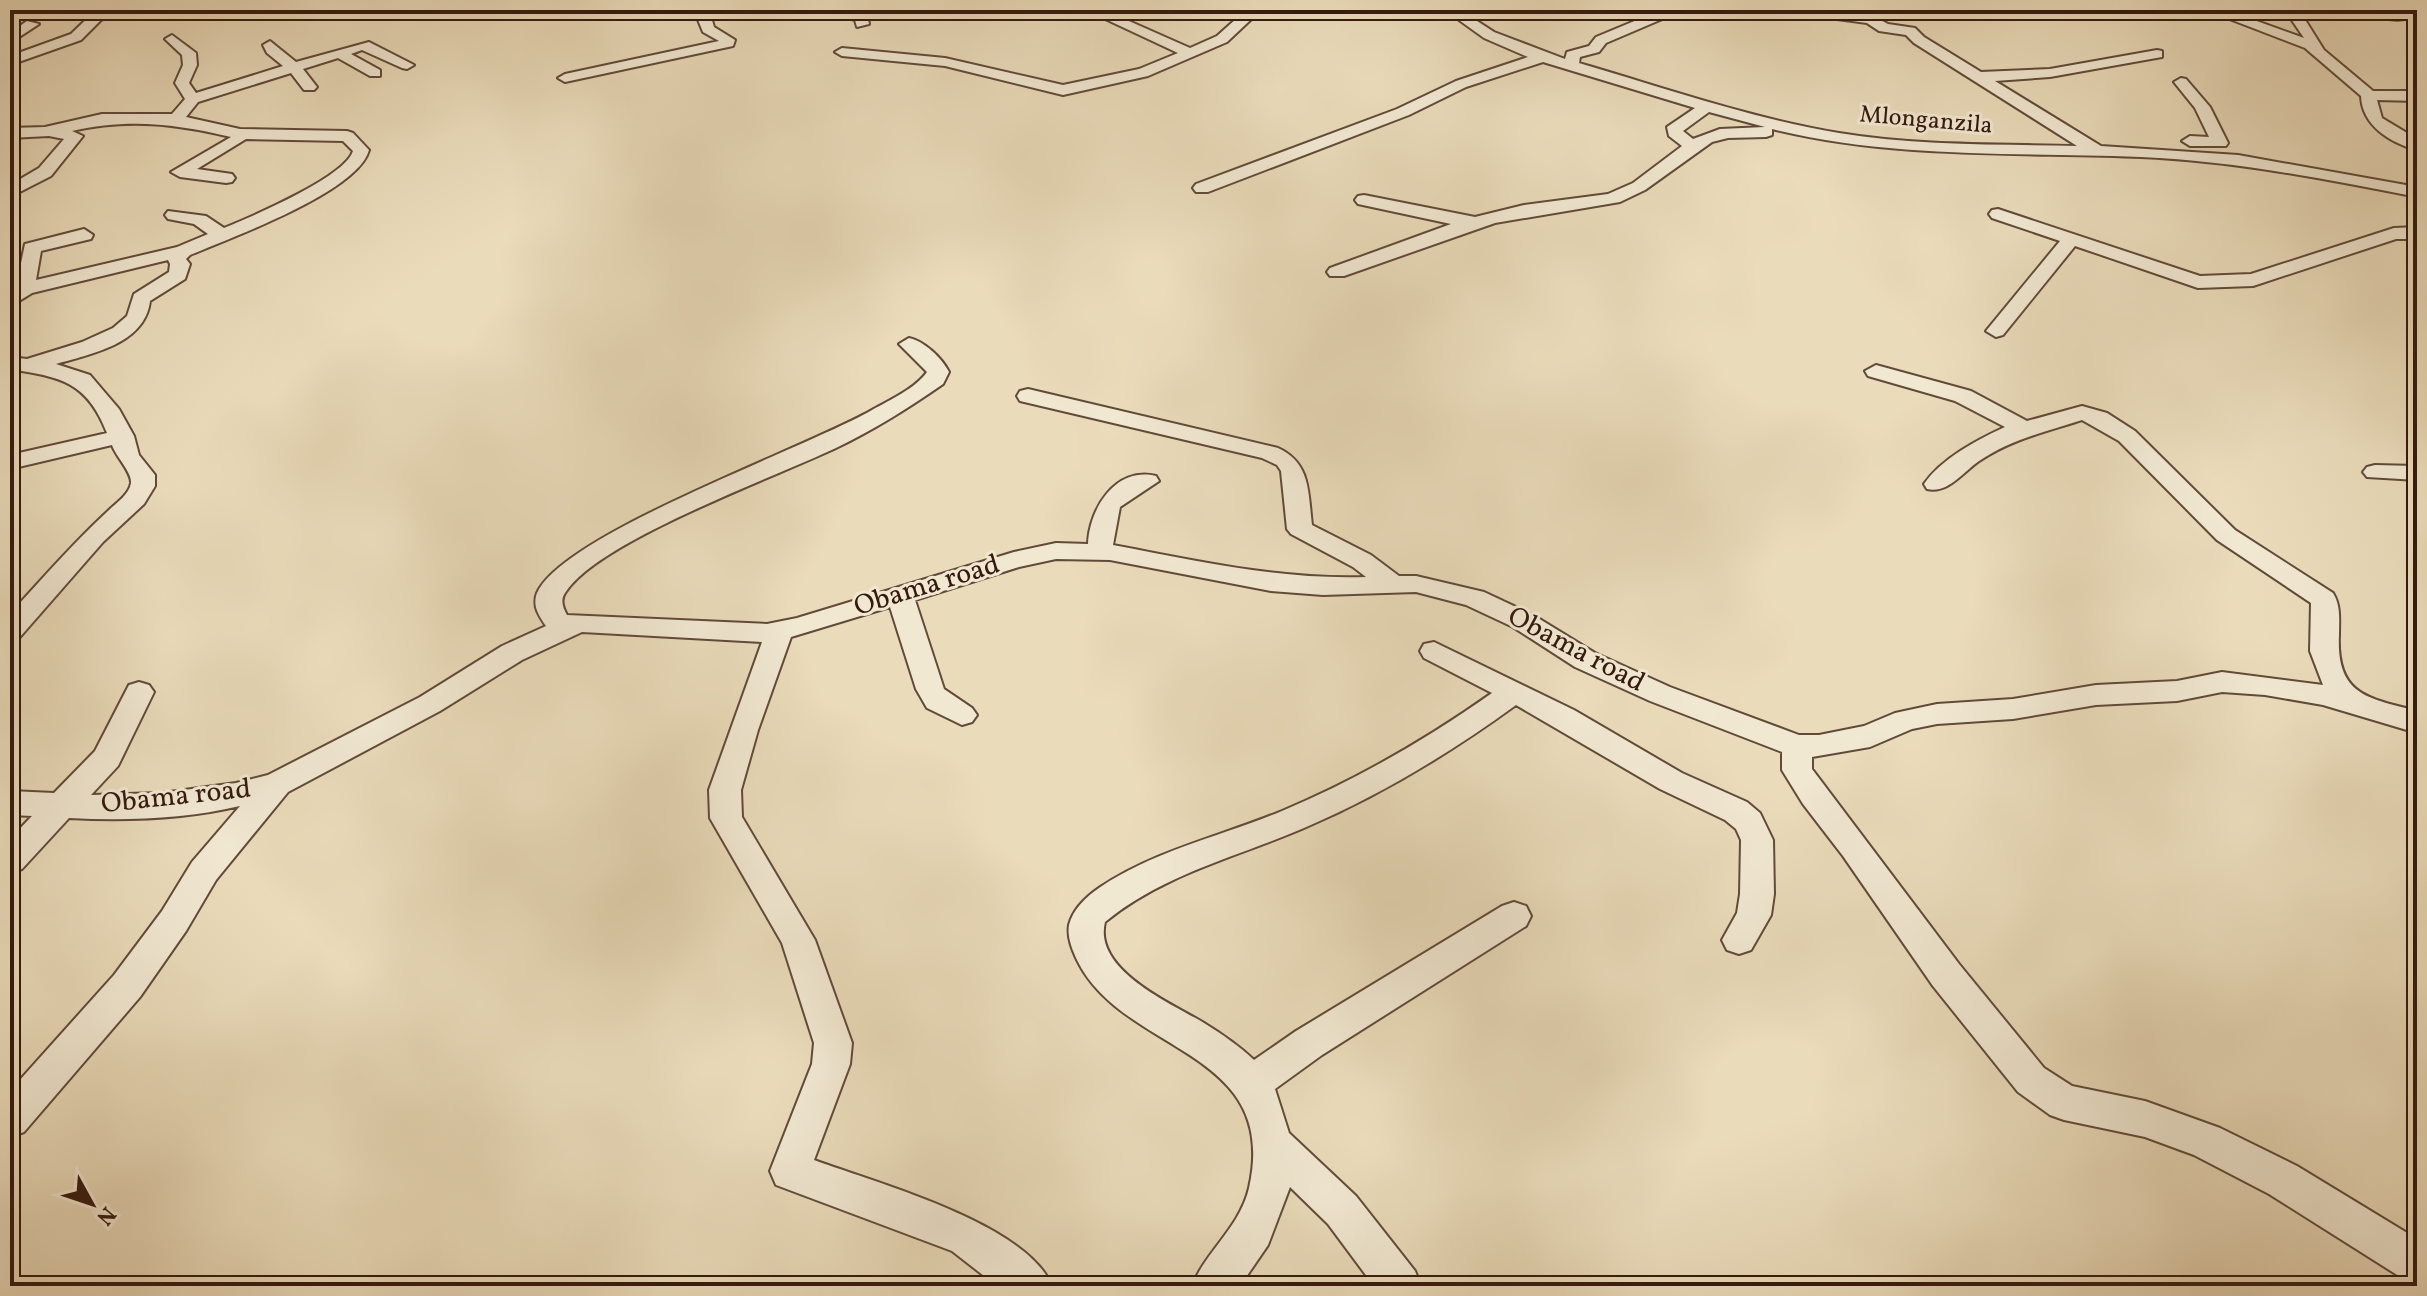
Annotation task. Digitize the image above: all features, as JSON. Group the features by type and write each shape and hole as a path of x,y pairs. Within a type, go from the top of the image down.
{"street":[{"path":"565,78 728,43 728,40 708,29 703,10"},
{"path":"831,10 862,18 862,24"},
{"path":"1093,10 1190,53"},
{"path":"842,52 945,62 1063,90 1143,73 1222,39 1254,10"},
{"name":"Mlonganzila","path":"1452,10 1485,33 1542,57 1706,107 1799,131 1873,143 1932,148 2248,160 2417,192"},
{"path":"2213,10 2310,45 2369,95"},
{"path":"2292,10 2322,53"},
{"path":"2363,10 2406,16"},
{"path":"1807,11 1871,19 1884,28 1910,31 1919,40 2100,152"},
{"path":"10,61 76,37 102,12"},
{"path":"1568,64 1573,61 1572,55 1594,49 1601,40 1665,13 1705,15"},
{"path":"10,39 32,24"},
{"path":"10,39 76,37"},
{"path":"172,39 189,53 190,65 182,83 193,99"},
{"path":"270,45 296,69 309,87"},
{"path":"176,119 193,99 367,46 407,65"},
{"path":"339,53 375,73"},
{"path":"1980,77 2050,73 2157,54"},
{"path":"1202,188 1403,112 1461,84 1542,57"},
{"path":"2081,141 2132,134 2220,143 2202,107 2181,82"},
{"path":"2369,95 2416,88"},
{"path":"2369,95 2368,108 2376,122 2417,145"},
{"path":"1693,147 1675,133 1675,127 1706,107"},
{"path":"10,133 49,131 102,119 176,119 240,134 347,136 361,150 350,169 276,213 183,251 17,295"},
{"path":"10,192 45,172 75,136 49,131"},
{"path":"1337,272 1475,222 1516,212 1583,205 1614,198 1645,183 1706,138 1729,133 1799,131"},
{"path":"226,178 180,172 237,140 240,134"},
{"path":"10,183 30,183"},
{"path":"1364,200 1475,222"},
{"path":"1998,214 2198,282 2253,280 2394,234 2417,233"},
{"path":"174,215 200,220 222,235"},
{"path":"17,295 32,248 84,235"},
{"path":"1996,331 2072,238"},
{"path":"20,364 103,340 128,327 137,319 141,298 178,275 180,264 176,258 183,251"},
{"path":"565,629 554,620 549,608 550,593 568,571 603,547 832,440 935,379 938,372 935,366 909,344"},
{"path":"10,631 94,537 135,499 143,486 143,475 128,457 111,414 82,380 20,364"},
{"path":"1876,371 1963,396 2023,428"},
{"path":"1028,396 1270,453 1285,460 1293,471 1300,529 1362,561 1392,584"},
{"path":"1936,484 1962,460 2023,428 2038,427 2082,413 2099,418 2144,451 2196,508 2226,535 2314,590 2323,599 2326,610 2324,651 2331,675 2350,703"},
{"path":"10,462 122,436"},
{"path":"2375,472 2417,473"},
{"path":"1100,551 1101,521 1107,506 1114,496 1147,481"},
{"name":"Obama road","path":"10,803 162,805 236,795 277,784 430,704 512,653 590,621 723,632 780,630 1037,555 1100,551 1271,583 1323,587 1416,584 1475,598 1523,621 1585,660 1673,699 1797,746 1819,746 1870,736 1905,720 1937,714 2013,709 2096,695 2177,691 2222,682 2265,685 2350,703 2417,722"},
{"path":"900,596 930,689 937,701 962,715"},
{"path":"780,630 743,730 725,790 726,818 798,940 833,1043 831,1064 790,1171 965,1235 1031,1286"},
{"path":"1434,651 1564,717 1671,781 1736,811 1749,822 1757,840 1757,894 1754,915 1739,940"},
{"path":"10,860 107,758 139,692"},
{"path":"1213,1286 1263,1215 1272,1187 1274,1145 1263,1107 1251,1084 1214,1050 1163,1015 1126,995 1089,951 1084,932 1090,914 1119,891 1296,819 1408,761 1459,733 1514,692"},
{"path":"1797,746 1797,770 1814,796 1855,847 1946,975 2031,1080 2064,1102 2145,1119 2206,1141 2283,1180 2417,1263"},
{"path":"10,1119 127,986 174,921 204,871 277,784"},
{"path":"1251,1084 1309,1043 1514,916"},
{"path":"1274,1145 1342,1210 1400,1286"}]}
